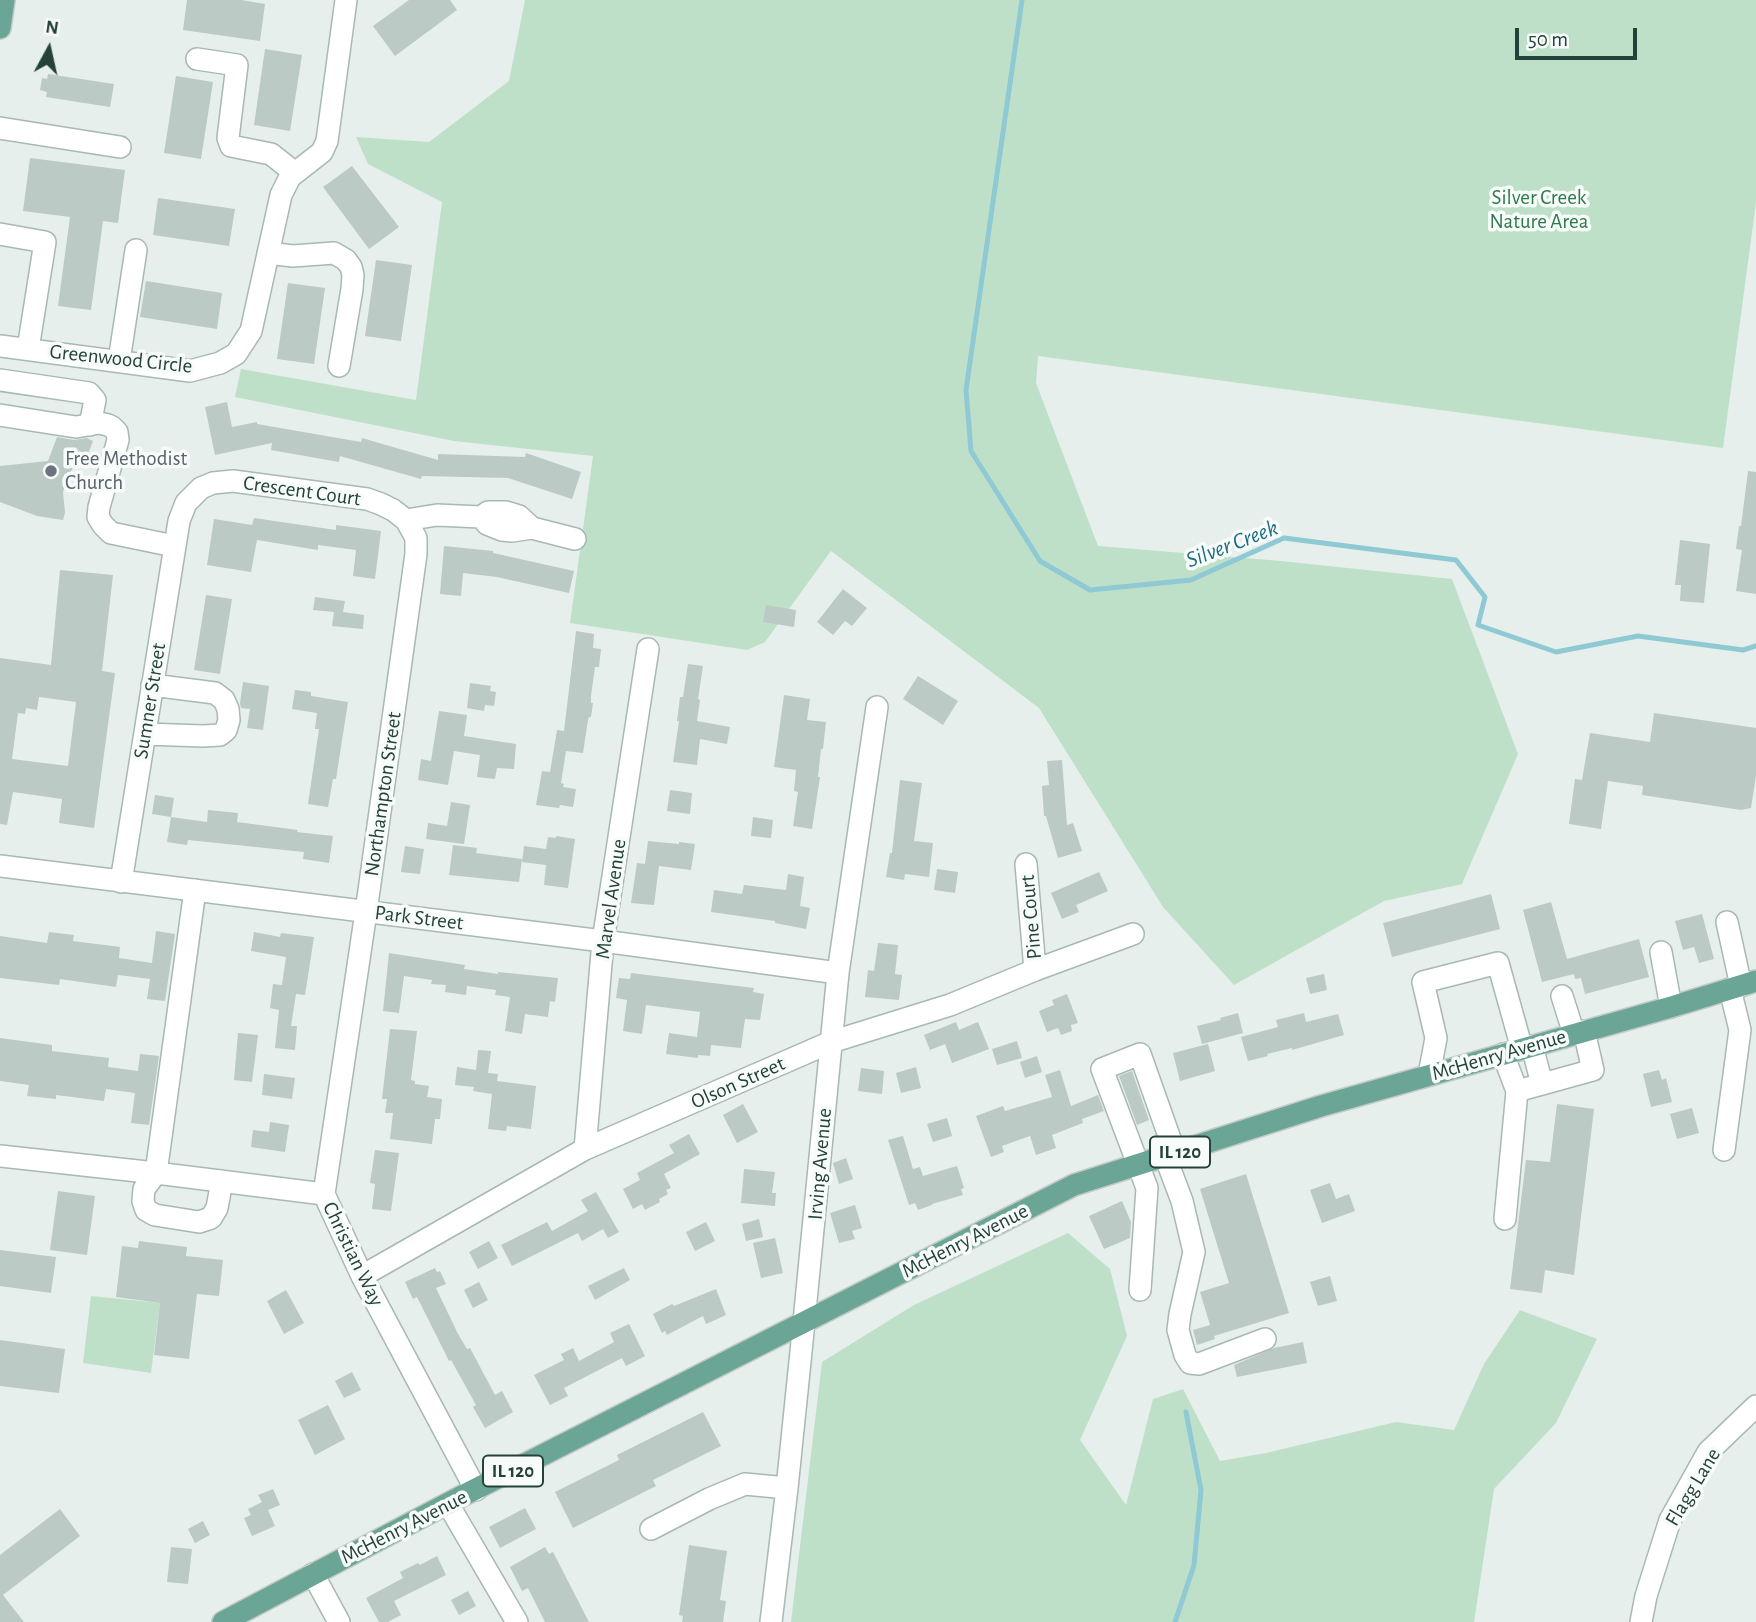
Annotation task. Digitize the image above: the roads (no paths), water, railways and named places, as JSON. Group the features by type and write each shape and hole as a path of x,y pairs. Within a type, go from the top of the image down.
{"main road":[{"path":"0,28 4,0"},
{"name":"McHenry Avenue","path":"223,1622 448,1504 1074,1185 1321,1106 1742,985"}],"street":[{"name":"Greenwood Circle","path":"0,346 190,371 220,363 236,354 251,331 281,195 290,177 322,152 327,142 346,0"},
{"path":"197,59 237,65 228,138 231,146 271,155 295,173"},
{"path":"0,128 120,147"},
{"path":"0,234 45,242 28,349"},
{"path":"119,361 136,250"},
{"path":"268,253 293,256 334,253 346,260 351,267 352,289 339,366"},
{"path":"0,380 89,393 95,400 90,425"},
{"path":"0,415 76,427 108,425 117,432 117,449 98,517 111,533 174,546"},
{"name":"Crescent Court","path":"179,521 183,508 194,493 208,484 233,481 367,499 393,510 407,520"},
{"path":"407,520 437,515 481,517 488,512 506,512 519,516 532,528 575,539"},
{"name":"Northampton Street","path":"324,1194 416,554 416,538 407,520"},
{"name":"Sumner Street","path":"121,882 179,521"},
{"name":"Marvel Avenue","path":"585,1149 603,941 648,649"},
{"path":"145,734 220,734 226,730 229,720 224,700 215,693 152,685"},
{"name":"Irving Avenue","path":"771,1622 788,1488 838,973 877,707"},
{"name":"Pine Court","path":"1026,864 1035,970"},
{"name":"Park Street","path":"1,872 195,890 838,973"},
{"path":"195,890 156,1173 144,1189 143,1201 146,1210 155,1215 199,1222 211,1218 217,1208 222,1181"},
{"path":"1724,1150 1748,1028 1742,985 1727,922"},
{"name":"Olson Street","path":"362,1276 585,1149 831,1042 950,1005 1133,934"},
{"path":"1661,952 1671,1007"},
{"path":"1429,1075 1436,1038 1423,982 1498,963 1519,1050 1505,1219"},
{"path":"1517,1091 1593,1070 1562,996"},
{"path":"1519,1050 1542,1084"},
{"path":"1140,1290 1147,1188 1102,1069 1140,1054 1170,1155 1194,1252 1178,1330 1185,1355 1190,1363 1199,1364 1265,1339"},
{"name":"Christian Way","path":"0,1156 324,1194 362,1276 476,1490"},
{"name":"Flagg Lane","path":"1641,1622 1646,1596 1670,1520 1708,1452 1756,1406"},
{"path":"651,1529 745,1484 788,1488"},
{"path":"448,1504 517,1622"},
{"path":"313,1574 339,1622"}],"waterway":[{"name":"Silver Creek","path":"1022,0 966,390 971,451 1040,561 1090,590 1191,580 1284,538 1456,560 1485,597 1478,625 1556,652 1638,636 1743,650 1756,646"},
{"path":"1175,1622 1194,1565 1201,1490 1186,1412"}],"place":[{"name":"Free Methodist Church","path":"51,471"}],"park label":[{"name":"Silver Creek Nature Area","path":"1539,210"}]}
